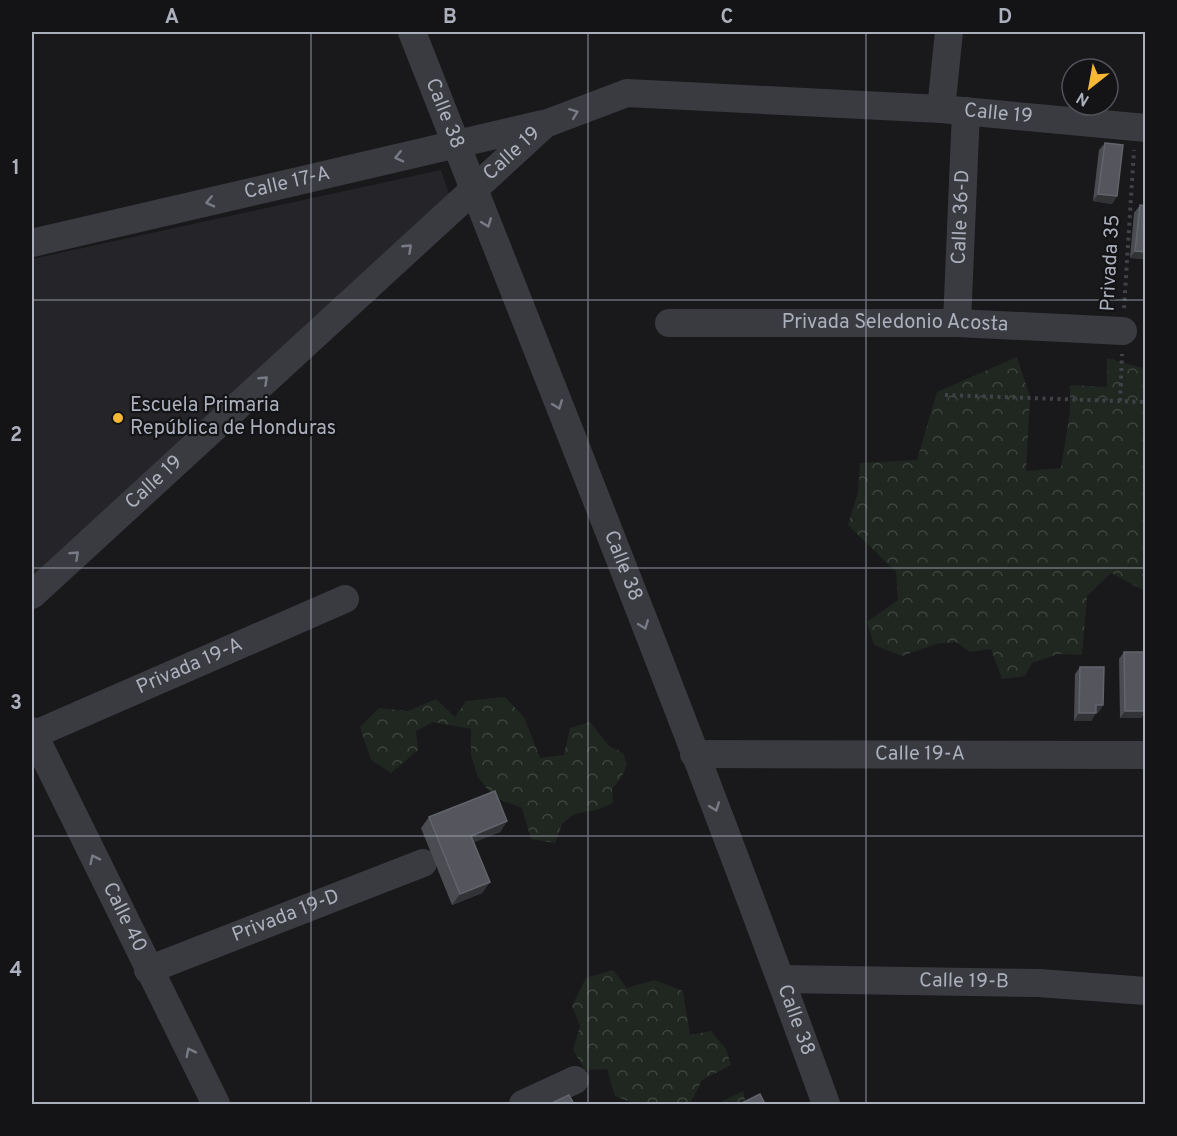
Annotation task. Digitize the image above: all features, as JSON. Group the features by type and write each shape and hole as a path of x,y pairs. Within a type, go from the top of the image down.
{"street":[{"name":"Calle 38","path":"412,32 781,979 826,1104"},
{"name":"Calle 36-D","path":"949,32 954,110 957,322"},
{"name":"Calle 19","path":"32,595 545,124 627,93 954,110 1141,128"},
{"name":"Calle 17-A","path":"32,243 545,124"},
{"name":"Privada Seledonio Acosta","path":"669,323 957,322 1123,331"},
{"name":"Privada 19-A","path":"32,733 345,599"},
{"name":"Calle 40","path":"32,733 216,1104"},
{"name":"Calle 19-A","path":"694,754 1146,754"},
{"name":"Privada 19-D","path":"148,969 423,863"},
{"name":"Calle 19-B","path":"781,979 1039,982 1146,992"},
{"path":"523,1104 575,1080"}],"path":[{"name":"Privada 35","path":"1120,401 1128,221 1141,128"},
{"path":"945,395 1146,402"}],"shaded area":[{"name":"Escuela Primaria República de Honduras","path":"441,170 449,194 32,577 32,259"}],"green space":[{"path":"1017,357 1030,397 1026,471 1061,468 1070,412 1070,385 1107,387 1107,358 1142,368 1145,360 1145,591 1111,573 1087,596 1082,655 1058,654 1032,663 1025,676 1002,679 991,649 970,652 956,642 936,644 902,656 874,645 867,622 898,600 896,572 848,525 858,492 860,463 917,460 937,392"},
{"path":"505,697 524,717 540,758 564,755 570,728 590,722 609,746 623,753 627,765 621,778 612,789 613,803 597,810 574,814 562,824 555,843 531,839 522,808 494,797 478,777 471,755 471,729 433,722 416,731 418,750 391,773 371,760 360,727 379,708 408,711 436,699 455,717 466,701"},
{"path":"613,970 627,988 654,980 683,991 690,1035 711,1031 726,1049 731,1065 702,1080 690,1104 635,1104 615,1096 607,1069 585,1070 573,1050 580,1026 572,1006 586,978"},
{"path":"743,1091 746,1104 717,1104"}],"building":[{"path":"1105,143 1123,145 1117,196 1098,194"},
{"path":"1140,205 1146,206 1146,252 1135,251"},
{"path":"1124,652 1145,652 1146,711 1125,711"},
{"path":"1080,667 1104,667 1103,705 1096,705 1096,713 1079,713"},
{"path":"495,791 507,821 471,836 490,882 460,894 429,817"},
{"path":"760,1094 765,1104 740,1104"},
{"path":"569,1095 574,1104 552,1103"}],"place":[{"name":"Escuela Primaria República de Honduras","path":"118,418"}]}
